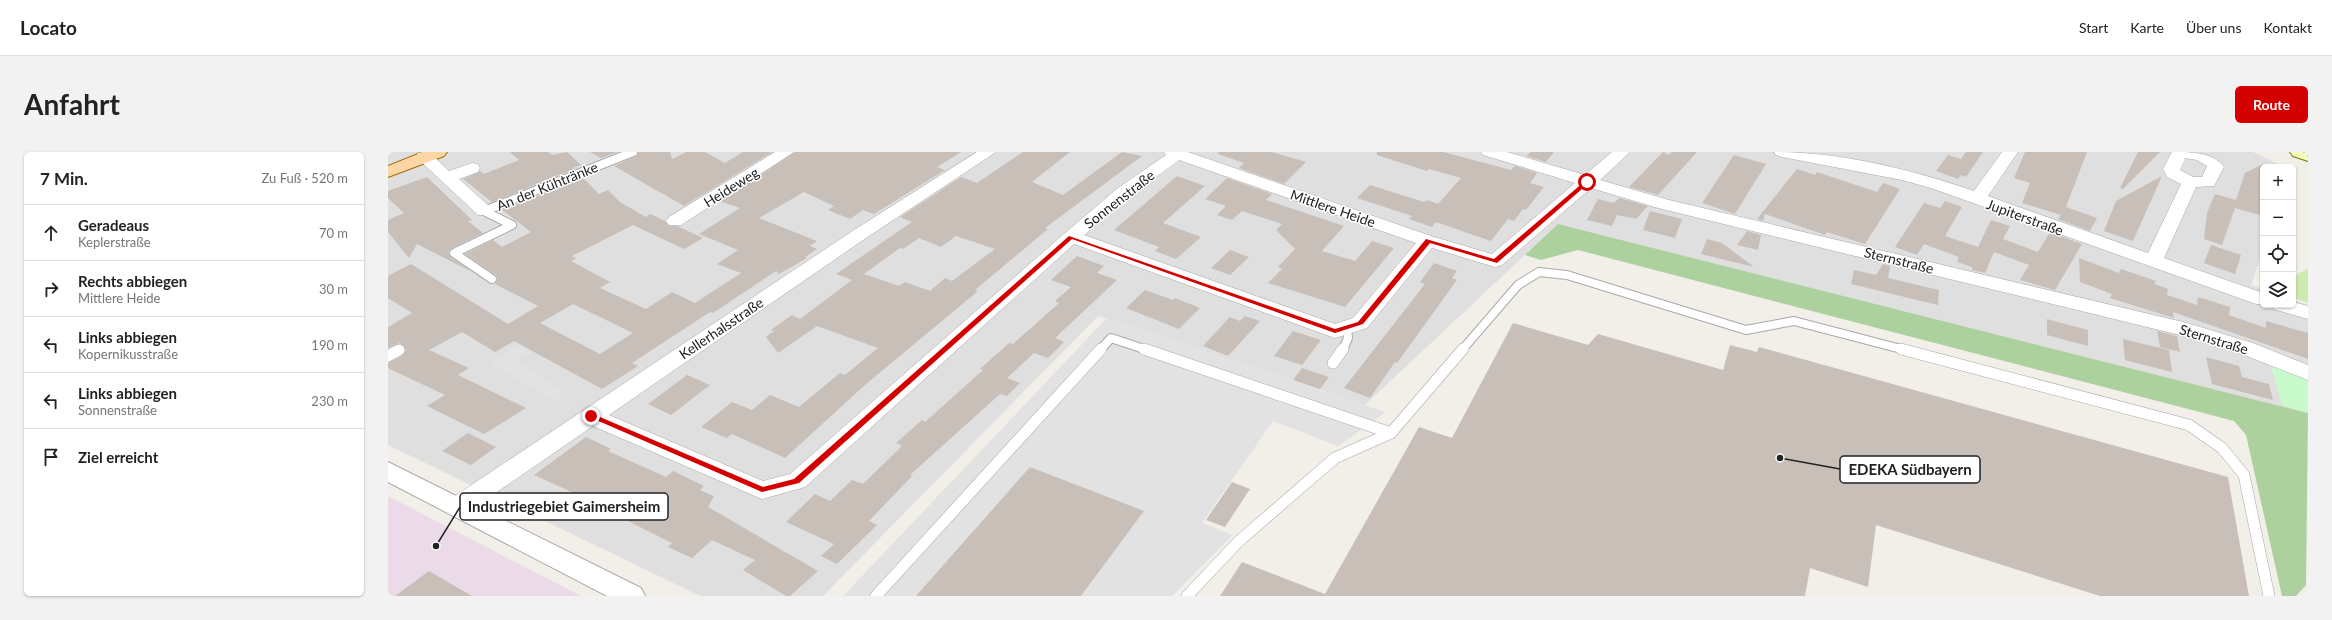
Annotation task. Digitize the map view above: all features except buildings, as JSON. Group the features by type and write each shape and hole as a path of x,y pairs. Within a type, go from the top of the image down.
{"main road":[{"path":"2299,152 2308,156"},
{"path":"388,172 431,155"}],"street":[{"name":"Heideweg","path":"675,221 786,152"},
{"name":"Kellerhalsstraße","path":"457,507 857,236 988,152"},
{"name":"Sternstraße","path":"1489,152 1664,204 2180,328 2246,348 2308,373"},
{"path":"1587,182 1622,152"},
{"name":"Jupiterstraße","path":"1782,152 1825,156 1904,175 2260,299"},
{"path":"1977,200 2010,152"},
{"name":"Sonnenstraße","path":"591,416 762,490 797,481 1071,237 1124,192 1175,153"},
{"name":"Mittlere Heide","path":"1175,153 1428,241 1495,262 1587,182"},
{"name":"An der Kühtränke","path":"431,155 446,178 484,211"},
{"path":"446,178 472,168"},
{"path":"2154,262 2190,182"},
{"path":"1071,237 1335,331 1360,323 1428,241"},
{"path":"2289,308 2308,314"},
{"path":"388,471 632,596"}],"lane":[{"name":"An der Kühtränke","path":"484,211 633,152"},
{"name":"An der Kühtränke","path":"484,211 512,225 454,253 492,279"},
{"path":"1186,596 1239,541 1335,458 1391,433 1518,285 1539,272 1567,275 1746,330 1794,321 2189,425 2222,448 2244,475 2269,596"},
{"path":"1332,363 1347,344 1349,335 1347,328"},
{"path":"876,596 1111,338 1391,433"},
{"path":"388,356 399,350"}],"shaded area":[{"path":"388,152 2253,152 2278,164 2260,164 2260,259 2251,285 2260,288 2260,308 2296,308 2296,301 2308,305 2308,413 1558,224 1365,405 1098,316 823,596 700,596 388,445"},
{"path":"1106,319 1386,412 1338,446 1273,421 1202,523 1233,535 1172,596 843,596"},
{"path":"554,331 560,334 516,361 565,393 554,400 489,363 519,344 526,348"},
{"path":"388,496 581,596 388,596"}],"green space":[{"path":"1558,224 2308,413 2306,585 2296,596 2282,596 2246,435 2234,421 1578,250 1541,260 1525,255"},
{"path":"2308,269 2308,303 2296,299 2296,276"},
{"path":"2270,362 2308,376 2308,413 2282,405"}],"place":[{"name":"EDEKA Südbayern","path":"1780,458"},
{"name":"Industriegebiet Gaimersheim","path":"436,546"}],"route":[{"path":"591,416 762,490 797,481 1071,237 1335,331 1360,323 1428,241 1495,262 1587,182"}]}
